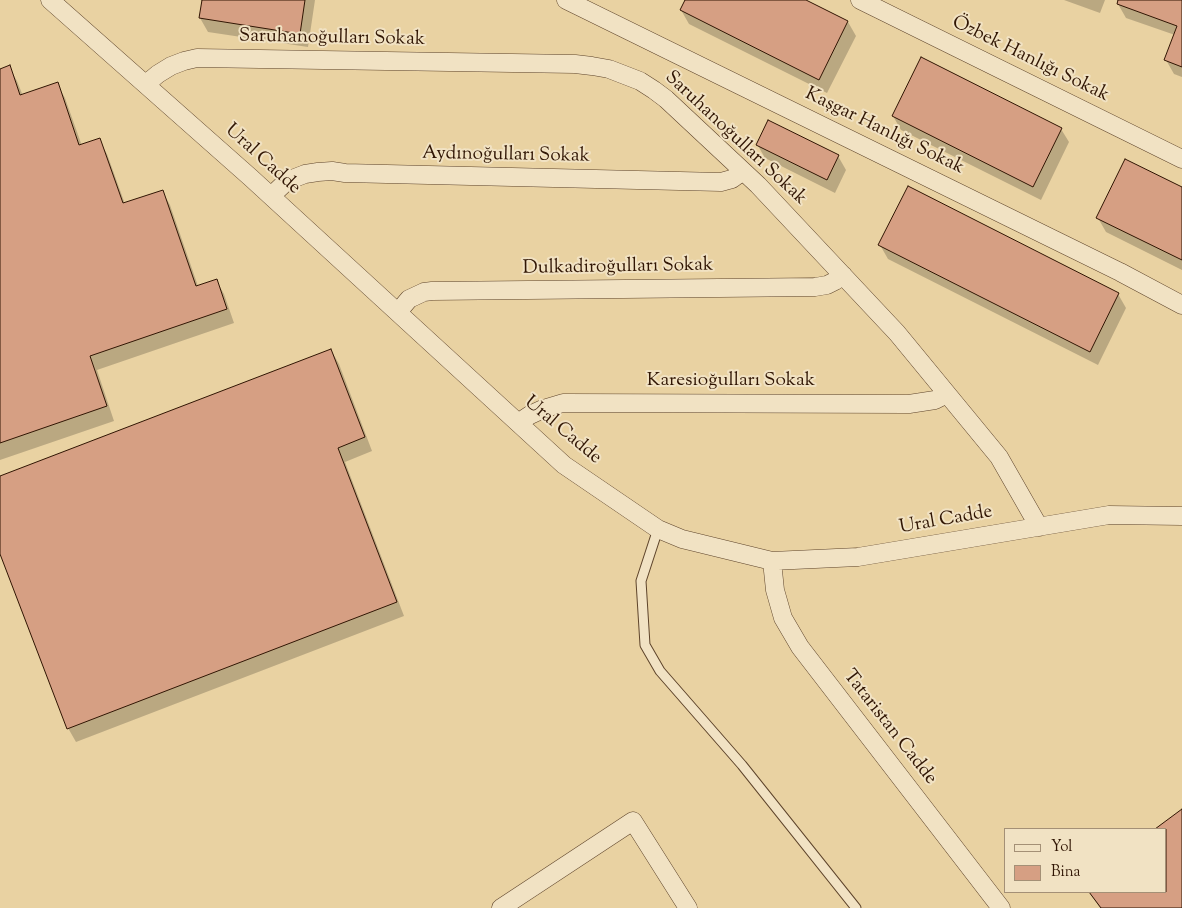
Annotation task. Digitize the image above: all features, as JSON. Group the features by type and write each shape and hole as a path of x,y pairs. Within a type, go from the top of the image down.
{"street":[{"name":"Ural Cadde","path":"50,0 271,196 564,465 658,529 682,540 772,561 858,557 1108,515 1182,516"},
{"name":"Kaşgar Hanlığı Sokak","path":"566,0 1120,272 1182,305"},
{"name":"Özbek Hanlığı Sokak","path":"860,0 1182,159"},
{"name":"Saruhanoğulları Sokak","path":"146,84 171,66 197,58 575,64 609,69 640,81 666,99 758,185 897,334 999,457 1039,527"},
{"name":"Aydınoğulları Sokak","path":"271,196 287,181 305,174 318,172 722,182 732,179 743,172"},
{"name":"Dulkadiroğulları Sokak","path":"398,312 409,299 424,292 432,291 815,287 827,285 843,275"},
{"name":"Karesioğulları Sokak","path":"518,423 543,409 564,403 910,404 935,400 947,394"},
{"name":"Tataristan Cadde","path":"772,561 775,590 783,618 800,647 1001,908"},
{"path":"501,908 633,821 688,908"}],"lane":[{"path":"658,529 641,581 645,646 660,671 742,765 856,908"}],"building":[{"path":"202,0 305,0 300,34 199,18"},
{"path":"685,0 806,0 848,21 819,80 680,10"},
{"path":"1118,0 1182,0 1182,67 1164,60 1177,26 1117,4"},
{"path":"921,57 1062,128 1033,187 892,116"},
{"path":"10,65 20,95 58,82 79,145 100,138 123,203 163,190 196,286 217,279 227,309 90,356 107,406 0,443 0,69"},
{"path":"768,120 839,155 827,180 756,145"},
{"path":"1125,159 1182,187 1182,260 1096,218"},
{"path":"908,186 1119,293 1090,352 878,245"},
{"path":"331,349 365,437 338,448 397,602 67,729 0,554 0,476"},
{"path":"1182,809 1182,908 1101,908 1090,893 1167,893 1167,828 1156,828"}]}
